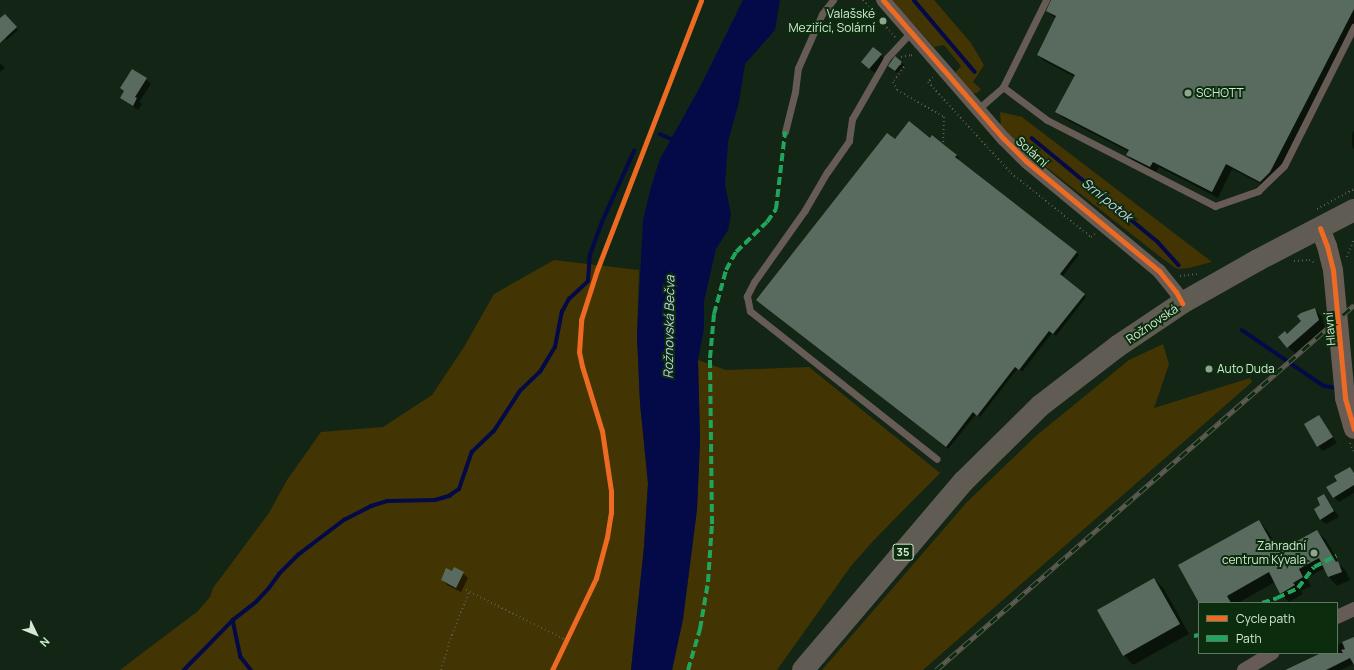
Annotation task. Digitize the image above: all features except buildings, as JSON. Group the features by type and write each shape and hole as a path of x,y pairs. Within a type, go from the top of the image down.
{"main road":[{"name":"Rožnovská","path":"803,670 964,481 1007,438 1062,388 1146,326 1317,219 1354,210"}],"street":[{"name":"Solární","path":"883,0 912,31 1004,139 1026,161 1159,271 1176,292 1182,303"},
{"name":"Hlavní","path":"1317,219 1327,246 1333,270 1344,391 1354,429"},
{"path":"1338,617 1354,609"},
{"path":"1244,670 1270,654"}],"lane":[{"path":"785,132 795,92 798,68 822,14 833,0"},
{"path":"978,109 1003,87 1046,0"},
{"path":"1003,87 1047,120 1215,206 1258,191 1284,166 1354,27"},
{"path":"912,31 887,58 852,119 849,141 827,172 805,210 754,282 747,296 750,311 937,459"}],"path":[{"path":"863,0 900,43"},
{"path":"900,64 904,68 893,82 897,90 944,117 943,144"},
{"path":"1317,219 1354,189"},
{"path":"1293,262 1299,260 1309,260 1317,264"},
{"path":"1178,275 1187,276 1200,273"},
{"path":"466,590 565,642 569,633"},
{"path":"441,670 452,635 469,592"}],"shaded area":[{"path":"892,0 934,0 971,43 984,65 973,82 981,89 977,93 973,93 955,73 961,66 944,45 934,47"},
{"path":"1000,112 1022,117 1212,262 1189,268 1177,269 1027,152 1001,127"},
{"path":"554,260 639,270 637,335 640,403 648,483 644,547 631,670 120,670 198,611 210,597 213,588 269,513 287,480 321,432 383,427 432,395 464,347 494,294"},
{"path":"1163,344 1169,364 1154,408 1250,378 1252,382 923,670 822,670 967,502 1037,435 1129,360"},
{"path":"698,360 726,370 809,367 940,473 874,540 851,566 777,670 672,670 683,619 697,509 700,440"}],"water":[{"name":"Rožnovská Bečva","path":"743,0 780,0 775,30 745,64 739,102 728,142 725,185 731,214 728,230 716,249 704,301 704,328 698,360 700,440 697,509 683,619 672,670 631,670 644,547 648,483 640,403 637,335 643,220 660,159 700,87"}],"waterway":[{"name":"Srní potok","path":"914,0 975,72"},
{"path":"660,134 676,141"},
{"name":"Srní potok","path":"1032,138 1158,242 1179,265"},
{"path":"184,670 233,620 256,602 279,574 298,555 344,520 371,506 387,501 435,500 449,496 459,489 472,452 494,431 520,391 540,372 555,347 562,312 569,299 588,281 590,255 602,222 634,151"},
{"name":"Srní potok","path":"1242,330 1324,386 1337,388"},
{"path":"233,620 241,657 251,670"}],"railway":[{"path":"936,670 1354,305"}],"marked path":[{"path":"688,670 700,629 708,582 712,524 710,358 714,314 726,270 736,252 767,222 776,209 785,132"},
{"path":"1265,602 1298,588 1314,567 1336,556"},
{"path":"1194,636 1198,635"}],"cycle path":[{"path":"552,670 596,578 607,537 611,513 611,491 602,431 579,352 581,320 597,270 701,0"},
{"path":"883,0 1004,139 1026,161 1159,271 1176,292 1182,303"},
{"path":"1320,228 1327,246 1333,270 1345,398 1354,429"}],"place":[{"name":"Valašské Meziřící, Solární","path":"883,21"},
{"name":"SCHOTT","path":"1188,93"},
{"name":"Auto Duda","path":"1209,369"},
{"name":"Zahradní centrum Kývala","path":"1314,553"}]}
